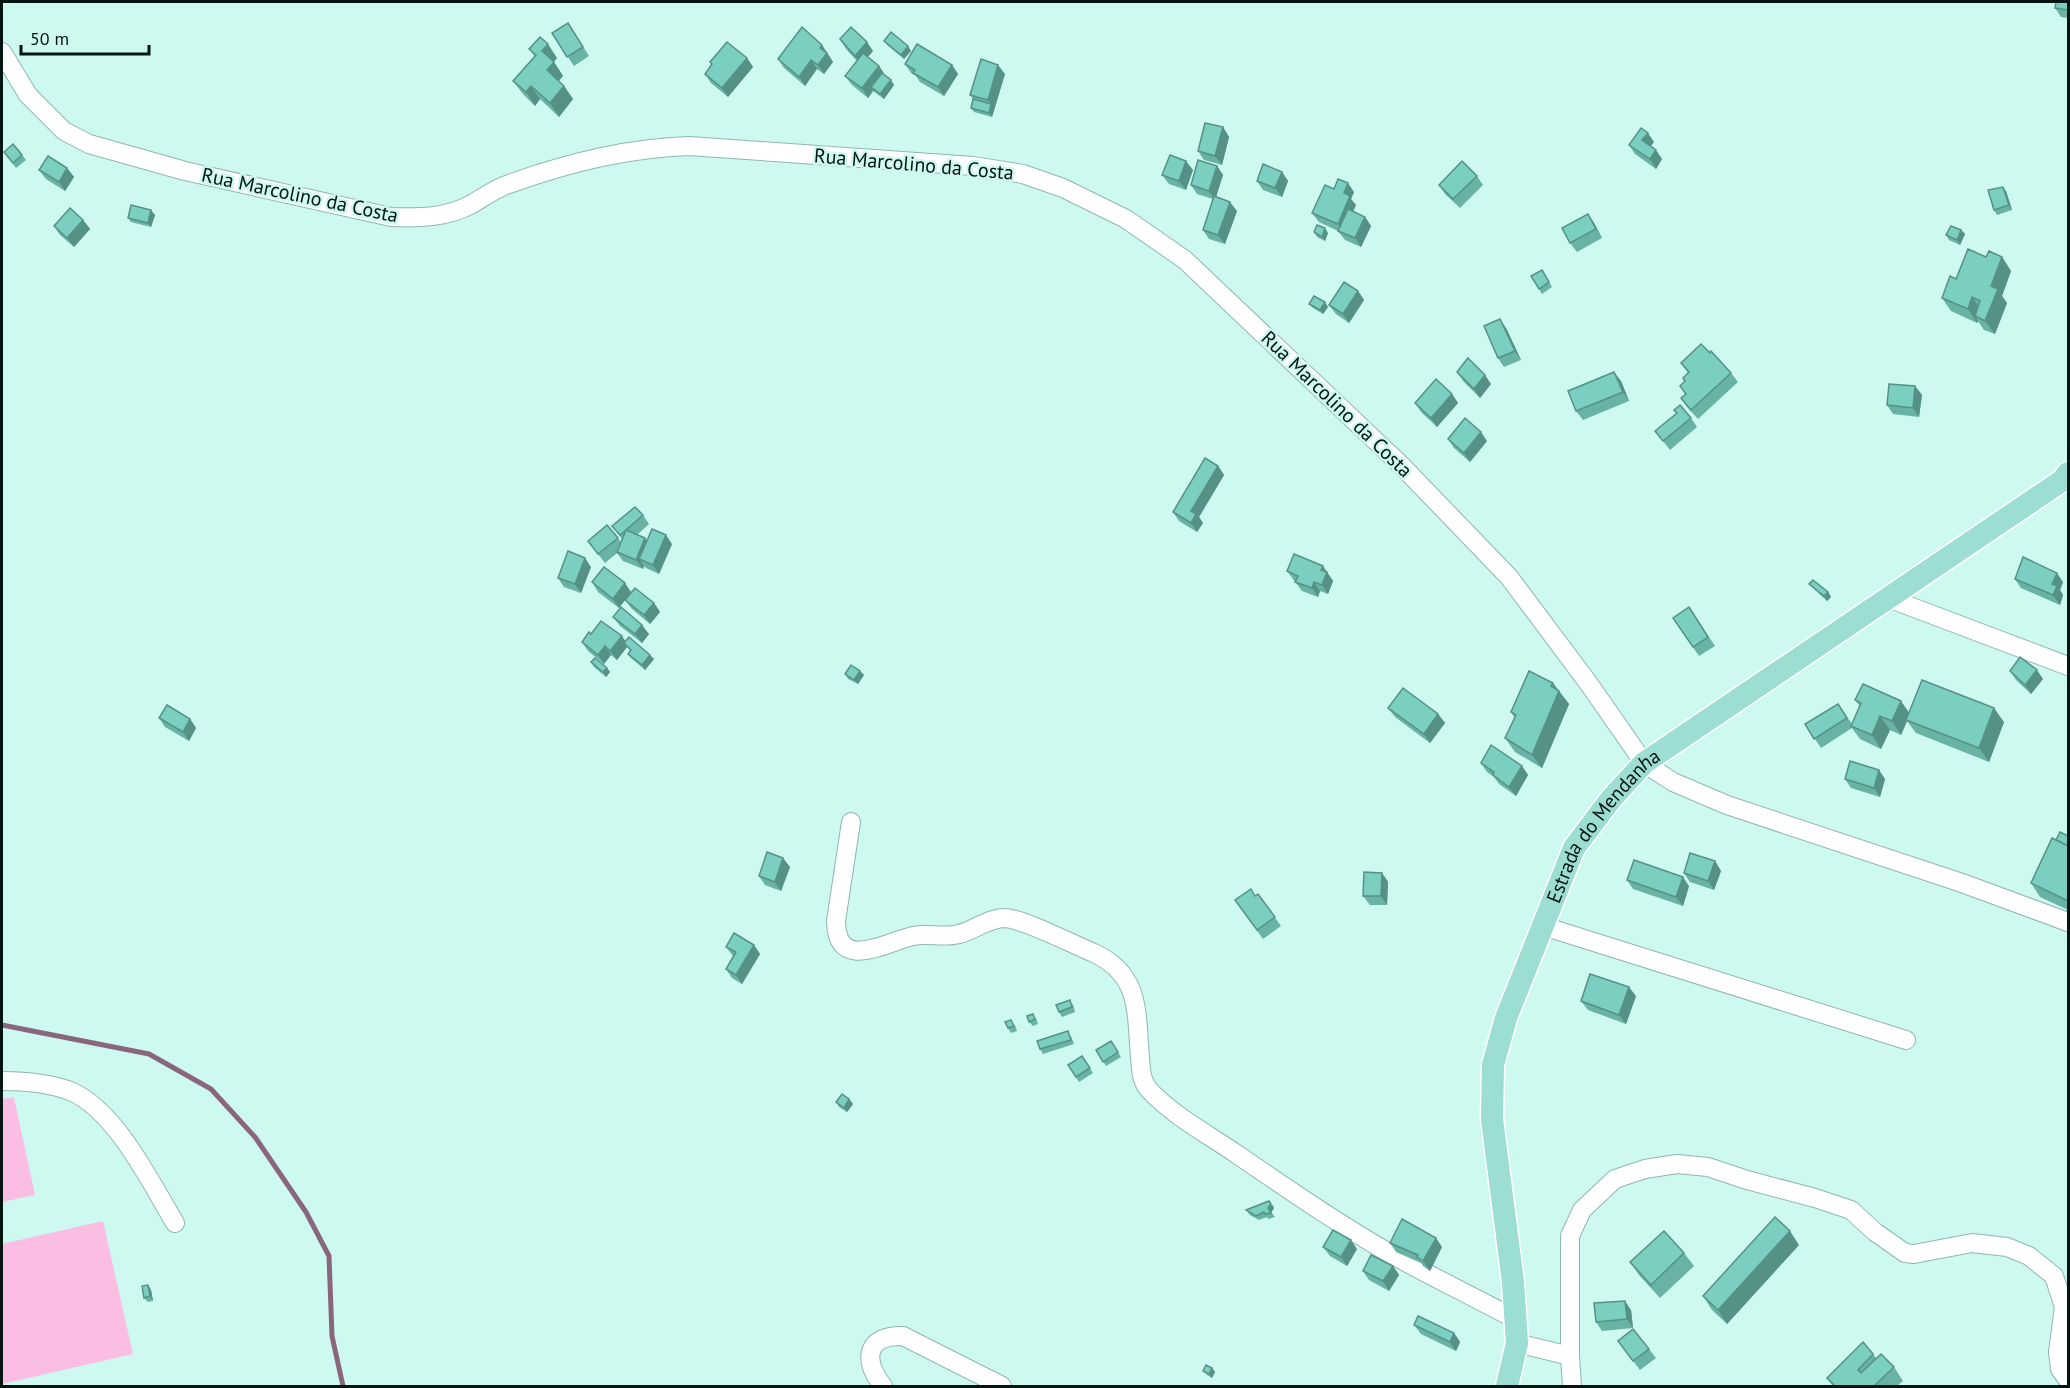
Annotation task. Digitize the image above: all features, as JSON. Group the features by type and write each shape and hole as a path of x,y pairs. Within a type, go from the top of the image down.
{"main road":[{"name":"Estrada do Mendanha","path":"1507,1386 1516,1342 1515,1319 1513,1282 1492,1119 1493,1065 1506,1018 1574,848 1611,799 1644,763 2063,480 2068,473"}],"street":[{"name":"Rua Marcolino da Costa","path":"2,52 28,95 64,131 89,144 185,171 391,217 420,218 450,214 505,185 558,167 608,155 668,147 700,147 973,166 1023,174 1063,188 1126,219 1185,260 1401,465 1509,577 1589,684 1644,763"},
{"path":"1888,598 2068,666"},
{"path":"1644,763 1674,782 1727,805 1962,883 2068,922"},
{"path":"851,822 836,921 837,934 844,946 858,951 872,950 914,936 962,934 994,919 1007,918 1067,941 1108,960 1122,972 1132,991 1137,1016 1141,1071 1144,1083 1150,1091 1183,1118 1282,1185 1380,1247 1515,1319"},
{"path":"1543,926 1906,1040"},
{"path":"2,1081 25,1081 71,1091 102,1112 132,1153 175,1223"},
{"path":"1572,1386 1570,1236 1582,1210 1614,1179 1645,1168 1677,1164 1708,1167 1851,1210 1875,1232 1905,1252 1914,1254 1972,1243 2007,1247 2029,1256 2054,1276 2064,1307 2058,1352 2060,1369 2068,1380"},
{"path":"883,1386 872,1364 871,1350 877,1340 889,1336 903,1336 994,1385"},
{"path":"1516,1342 1570,1356"}],"shaded area":[{"path":"14,1097 35,1195 2,1202 2,1099"},
{"path":"103,1221 133,1354 2,1384 2,1244"}],"building":[{"path":"2056,2 2068,2 2068,10 2055,8"},
{"path":"568,23 583,47 567,57 552,33"},
{"path":"802,27 822,45 820,48 827,53 818,65 811,60 799,77 778,59"},
{"path":"851,27 867,42 855,56 840,39"},
{"path":"891,32 908,46 901,55 884,41"},
{"path":"540,37 548,44 542,51 554,62 547,70 564,86 550,103 531,86 526,92 513,81 536,55 529,49"},
{"path":"727,42 747,58 722,88 705,74 712,64 710,62"},
{"path":"917,44 952,65 938,87 913,73 915,70 905,64"},
{"path":"863,53 879,66 862,88 845,76"},
{"path":"981,59 998,65 988,100 970,95"},
{"path":"882,73 891,80 880,94 871,87"},
{"path":"973,99 991,104 989,113 971,108"},
{"path":"1205,123 1223,127 1215,156 1198,151"},
{"path":"1641,128 1648,133 1642,140 1656,150 1650,159 1629,145"},
{"path":"13,144 22,155 13,163 4,152"},
{"path":"1170,155 1186,161 1179,181 1162,175"},
{"path":"48,156 67,168 59,182 39,170"},
{"path":"1198,160 1217,166 1209,191 1191,185"},
{"path":"1462,161 1477,176 1453,199 1439,185"},
{"path":"1263,164 1282,172 1275,188 1257,181"},
{"path":"1338,179 1348,183 1344,193 1350,196 1338,224 1312,213 1325,185 1334,189"},
{"path":"2003,187 2009,205 1994,210 1988,190"},
{"path":"1214,196 1230,202 1218,235 1203,230"},
{"path":"131,205 151,210 148,223 128,218"},
{"path":"70,208 83,220 67,238 54,226"},
{"path":"1348,209 1365,217 1355,238 1338,231"},
{"path":"1588,214 1596,229 1570,243 1562,228"},
{"path":"1317,225 1325,228 1322,237 1314,232"},
{"path":"1951,226 1961,230 1957,240 1946,235"},
{"path":"1968,249 1986,257 1989,251 2002,257 1991,286 1998,289 1985,321 1975,316 1980,301 1972,297 1968,309 1942,298 1950,276 1956,279"},
{"path":"1542,270 1549,282 1539,289 1531,276"},
{"path":"1344,282 1358,291 1343,314 1329,305"},
{"path":"1314,296 1325,302 1320,310 1309,304"},
{"path":"1500,319 1515,351 1498,358 1484,326"},
{"path":"1701,344 1710,353 1711,351 1731,373 1691,410 1681,398 1686,394 1680,386 1685,381 1683,378 1689,372 1681,363"},
{"path":"1468,358 1485,375 1474,389 1457,372"},
{"path":"1614,372 1623,392 1576,411 1568,391"},
{"path":"1436,379 1452,394 1431,418 1415,403"},
{"path":"1889,384 1915,386 1913,408 1887,405"},
{"path":"1680,405 1691,418 1663,441 1655,431 1677,413 1674,410"},
{"path":"1465,418 1481,432 1464,453 1448,439"},
{"path":"1205,458 1218,466 1191,511 1196,514 1191,523 1173,512"},
{"path":"635,507 643,515 620,535 612,526"},
{"path":"607,525 618,538 598,554 588,541"},
{"path":"652,529 666,535 653,565 639,559"},
{"path":"626,530 645,538 636,560 617,552"},
{"path":"568,551 585,558 575,584 558,578"},
{"path":"1294,554 1323,566 1321,570 1327,572 1322,585 1314,582 1312,588 1295,582 1298,576 1287,571"},
{"path":"2023,557 2057,573 2052,584 2057,586 2053,595 2015,579"},
{"path":"604,567 625,583 613,599 592,582"},
{"path":"1813,580 1828,592 1824,596 1809,584"},
{"path":"635,588 654,603 644,615 625,600"},
{"path":"621,607 642,625 635,634 613,617"},
{"path":"1689,607 1708,637 1693,647 1673,618"},
{"path":"601,621 622,636 610,651 605,646 598,655 582,642"},
{"path":"629,637 650,655 642,665 628,654 631,650 624,643"},
{"path":"2020,657 2037,670 2025,685 2010,671"},
{"path":"595,658 607,668 603,672 591,662"},
{"path":"851,665 860,671 854,680 845,674"},
{"path":"1529,671 1553,683 1551,686 1559,691 1532,755 1505,738 1516,715 1511,712"},
{"path":"1922,680 1994,708 1979,748 1906,720"},
{"path":"1863,684 1901,701 1892,721 1880,716 1872,735 1851,726 1861,703 1855,700"},
{"path":"1403,688 1438,714 1424,734 1388,708"},
{"path":"1838,704 1847,718 1814,739 1805,724"},
{"path":"167,705 190,719 183,732 159,718"},
{"path":"1491,745 1522,766 1509,787 1481,763"},
{"path":"1850,761 1879,770 1874,788 1845,779"},
{"path":"2060,832 2068,836 2068,846 2056,840"},
{"path":"2052,838 2068,846 2068,901 2031,883"},
{"path":"767,852 783,858 775,882 759,876"},
{"path":"1690,853 1715,861 1708,881 1684,873"},
{"path":"1634,860 1683,877 1676,897 1627,880"},
{"path":"1364,872 1382,873 1381,896 1363,896"},
{"path":"1251,889 1255,896 1258,894 1275,917 1257,930 1235,900"},
{"path":"734,933 754,945 736,975 726,969 736,952 726,947"},
{"path":"1590,974 1629,987 1619,1015 1581,1001"},
{"path":"1070,1000 1072,1007 1059,1012 1056,1005"},
{"path":"1033,1014 1035,1019 1029,1022 1027,1016"},
{"path":"1011,1020 1014,1026 1008,1028 1005,1022"},
{"path":"1068,1031 1071,1040 1040,1049 1037,1041"},
{"path":"1111,1041 1118,1052 1103,1062 1096,1050"},
{"path":"1082,1056 1090,1068 1076,1077 1068,1065"},
{"path":"842,1094 849,1099 844,1108 836,1102"},
{"path":"1269,1201 1271,1204 1268,1208 1271,1213 1265,1214 1264,1212 1256,1216 1246,1210"},
{"path":"1775,1217 1790,1231 1718,1310 1703,1296"},
{"path":"1402,1219 1436,1238 1423,1261 1417,1257 1418,1255 1390,1243"},
{"path":"1333,1230 1351,1240 1341,1257 1323,1247"},
{"path":"1664,1231 1684,1253 1651,1285 1630,1262"},
{"path":"1371,1255 1393,1266 1383,1281 1363,1271"},
{"path":"148,1285 150,1296 144,1298 142,1286"},
{"path":"1625,1301 1627,1319 1596,1322 1594,1303"},
{"path":"1418,1316 1454,1333 1450,1342 1414,1325"},
{"path":"1633,1329 1649,1349 1633,1361 1618,1341"},
{"path":"1863,1342 1873,1354 1858,1370 1861,1373 1881,1354 1894,1367 1874,1386 1835,1386 1827,1378"},
{"path":"1206,1365 1212,1368 1209,1374 1203,1371"}],"waterway":[{"path":"2,1025 149,1054 211,1089 255,1137 306,1212 329,1256 332,1336 343,1386"}]}
